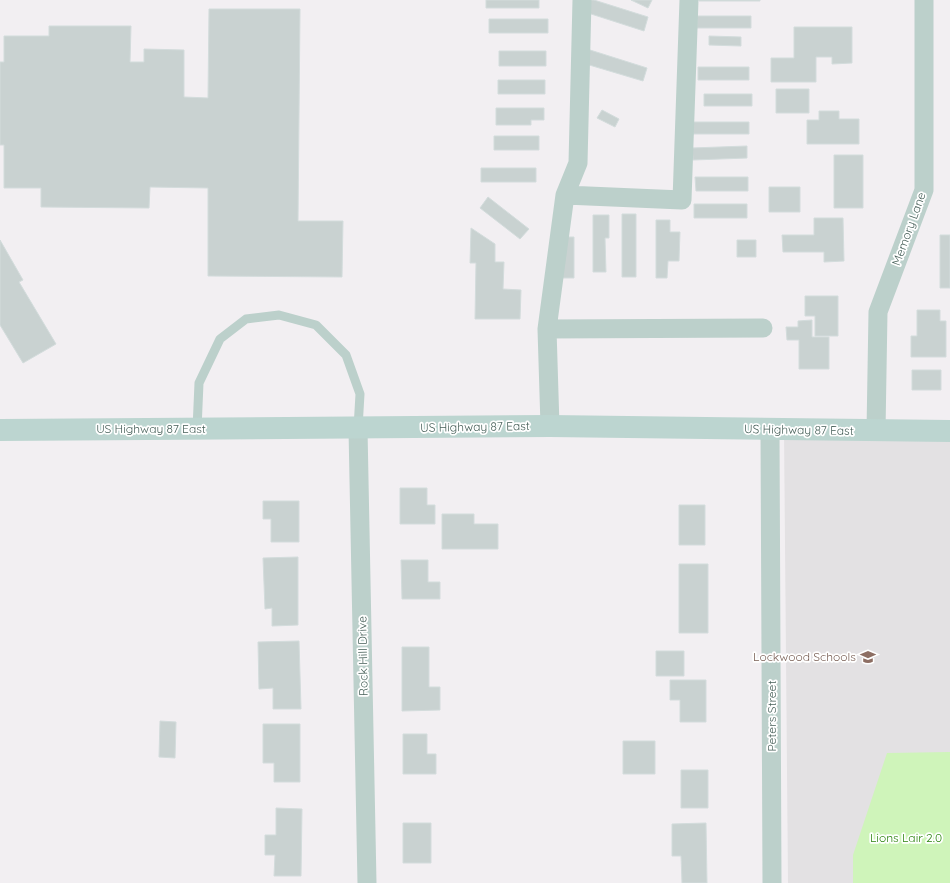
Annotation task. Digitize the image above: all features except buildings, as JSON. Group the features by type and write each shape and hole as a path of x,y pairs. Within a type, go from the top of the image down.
{"street":[{"path":"550,426 547,329 565,195 578,163 582,0"},
{"path":"565,195 682,200 689,0"},
{"name":"Memory Lane","path":"876,431 878,312 924,190 924,0"},
{"path":"547,329 762,328"},
{"name":"US Highway 87 East","path":"0,430 358,429 550,426 950,432"},
{"name":"Rock Hill Drive","path":"358,429 367,883"},
{"name":"Peters Street","path":"770,430 772,883"}],"lane":[{"path":"197,429 199,383 220,339 246,318 279,315 316,325 346,356 360,394 358,429"}],"shaded area":[{"name":"Lockwood Schools","path":"784,430 950,430 950,883 788,883"}],"green space":[{"name":"Lions Lair 2.0","path":"950,752 950,883 853,883 853,855 887,753"}],"place":[{"name":"Lockwood Schools","path":"868,657"}]}
